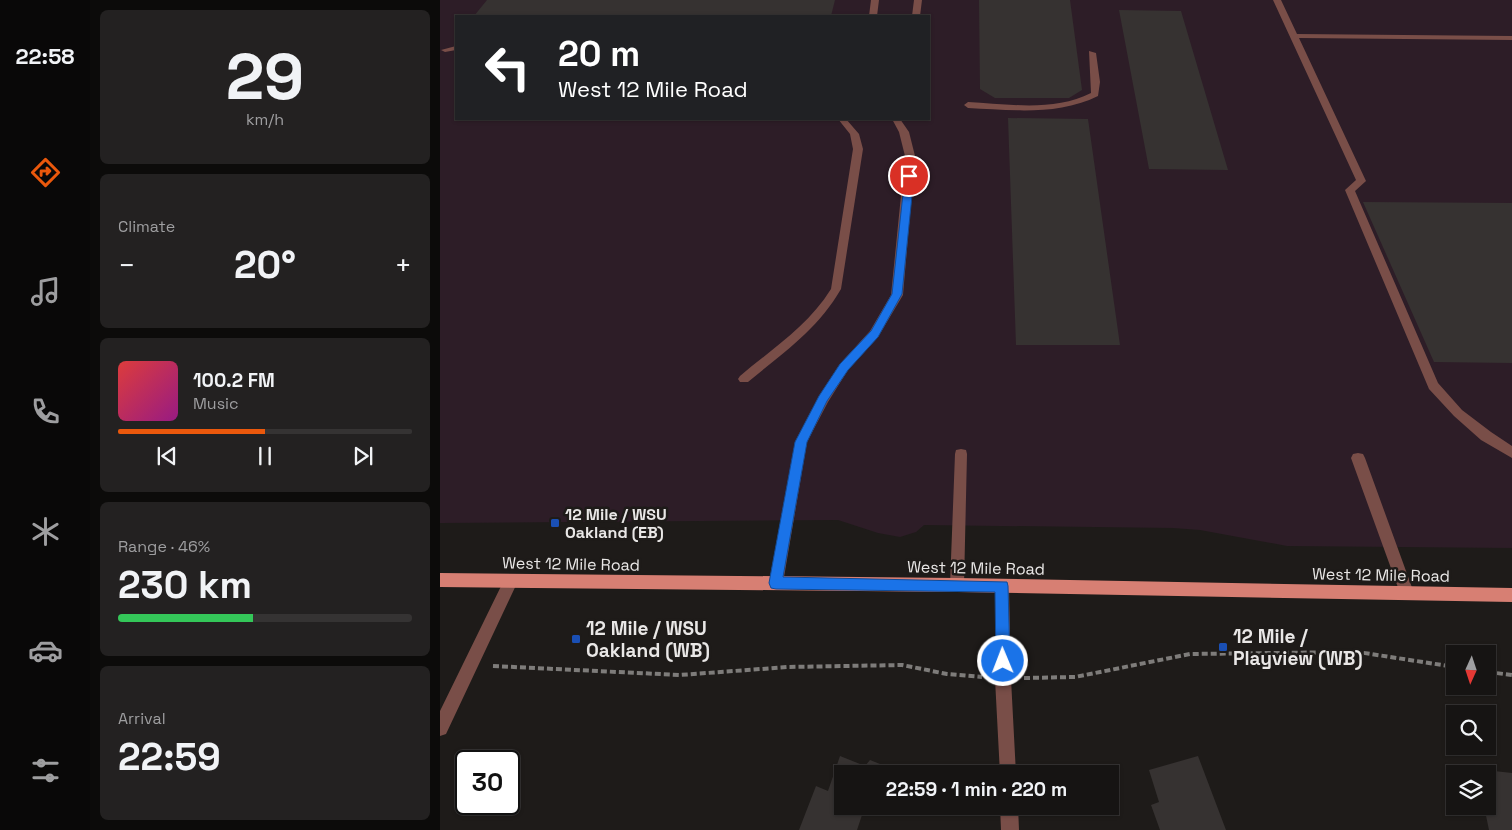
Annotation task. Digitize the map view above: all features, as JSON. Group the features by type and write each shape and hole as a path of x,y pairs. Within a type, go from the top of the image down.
{"main road":[{"name":"West 12 Mile Road","path":"440,580 958,585 1512,595"}],"street":[{"path":"873,15 876,0"},
{"path":"916,15 918,0"},
{"path":"1277,0 1361,181 1350,190 1433,386 1486,436 1512,452"},
{"path":"1294,36 1512,38"},
{"path":"445,50 455,48"},
{"path":"968,105 1067,106 1084,102 1095,94 1096,82 1092,53"},
{"path":"744,379 812,324 826,308 836,289 858,149 854,134 843,120"},
{"path":"776,583 801,442 823,399 844,367 874,334 897,294 910,156 904,132 897,120"},
{"path":"958,585 961,454"},
{"path":"1358,458 1406,593"},
{"path":"440,728 511,581"},
{"path":"1002,586 1003,679 1007,719 1008,765"},
{"path":"1009,815 1010,830"}],"path":[{"path":"471,667 680,675 788,666 902,665 947,674 1003,679 1040,676 1075,677 1190,654 1358,652 1446,666"},
{"path":"1496,673 1512,675"}],"shaded area":[{"path":"440,0 1512,0 1512,548 1287,546 1200,530 1173,528 924,525 916,532 900,537 878,533 838,520 440,523"}],"building":[{"path":"487,0 835,0 831,15 475,15"},
{"path":"979,0 1070,0 1082,90 1069,98 995,98 980,89"},
{"path":"1119,10 1181,11 1228,170 1149,169"},
{"path":"1008,118 1088,119 1120,345 1016,345"},
{"path":"1363,202 1512,203 1512,363 1434,362"},
{"path":"840,756 862,765 837,765"},
{"path":"1198,756 1226,830 1160,830 1151,805 1159,802 1149,770"},
{"path":"870,760 880,765 866,765"},
{"path":"1496,771 1512,773 1512,830 1489,830 1486,815 1496,815"},
{"path":"834,774 834,815 862,815 857,830 799,830 816,786 828,791"}],"place":[{"name":"12 Mile / WSU Oakland (EB)","path":"555,523"},
{"name":"12 Mile / WSU Oakland (WB)","path":"576,639"},
{"name":"12 Mile / Playview (WB)","path":"1223,647"}],"route":[{"path":"909,176 897,294 874,334 844,367 823,399 801,442 776,583 1002,586 1003,661"}]}
